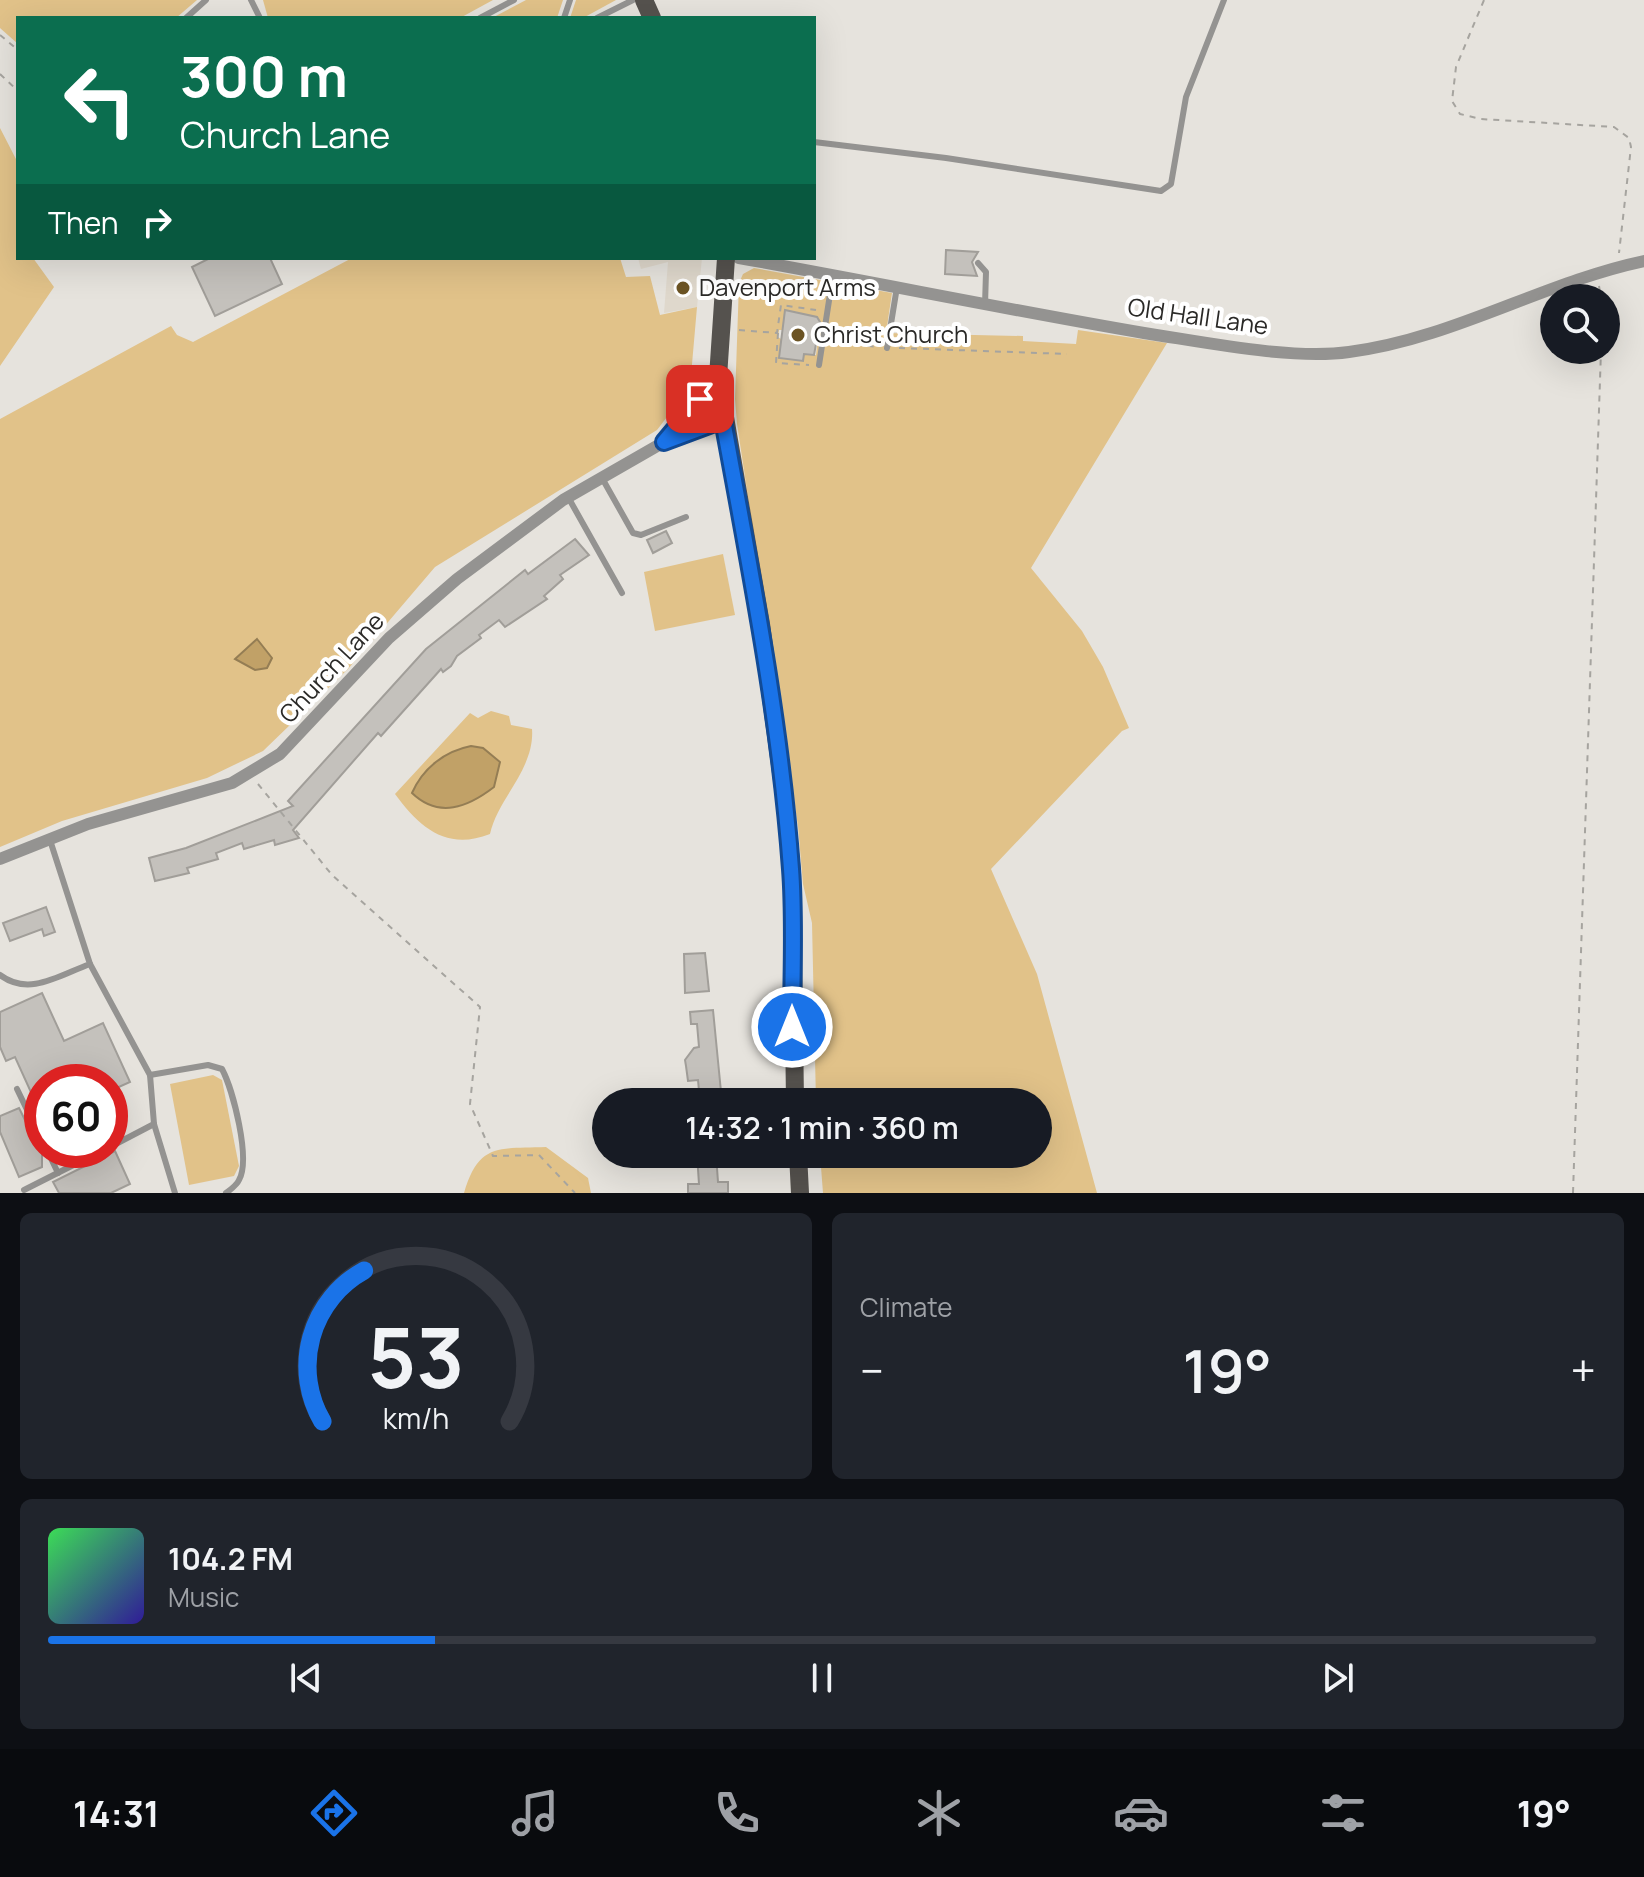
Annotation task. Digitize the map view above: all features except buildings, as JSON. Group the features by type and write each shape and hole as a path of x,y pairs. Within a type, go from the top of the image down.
{"main road":[{"path":"728,260 718,377 722,414 761,624 784,795 792,872 795,1088"},
{"path":"799,1168 800,1193"}],"street":[{"name":"Old Hall Lane","path":"750,260 1189,340 1294,352 1348,352 1466,321 1618,266 1644,261"},
{"name":"Church Lane","path":"664,442 718,377"},
{"name":"Church Lane","path":"0,859 49,837 232,783 250,773 289,745 422,607 568,497 664,442 722,414"}],"lane":[{"path":"188,16 206,0"},
{"path":"484,16 514,0"},
{"path":"601,16 633,0"},
{"path":"816,142 946,158 1161,191 1171,184 1186,97 1224,0"},
{"path":"978,263 986,272 985,305"},
{"path":"819,365 833,275"},
{"path":"887,348 897,287"},
{"path":"602,478 633,533 641,535 686,517"},
{"path":"568,497 622,593"},
{"path":"49,837 90,964 150,1075 154,1124 175,1193"},
{"path":"0,975 15,985 35,985 90,964"},
{"path":"150,1075 208,1065 222,1069 229,1083 244,1159 240,1179 226,1193"},
{"path":"17,1089 24,1104"},
{"path":"128,1138 154,1124"},
{"path":"56,1168 58,1173"},
{"path":"24,1190 68,1168"}],"path":[{"path":"1484,0 1456,67 1452,101 1460,114 1481,119 1614,127 1624,132 1631,147 1618,266"},
{"path":"0,35 16,48"},
{"path":"0,74 16,89"},
{"path":"819,365 776,363 781,305 827,311"},
{"path":"721,328 778,333"},
{"path":"822,340 887,348 1067,354"},
{"path":"1573,1193 1601,364"},
{"path":"250,773 332,875 480,1007 470,1104 493,1156 539,1155 575,1193"}],"shaded area":[{"path":"0,0 197,0 178,16 16,16 16,42 0,28"},
{"path":"263,0 493,0 464,16 267,16"},
{"path":"526,0 563,0 558,16 496,16"},
{"path":"576,0 616,0 587,16 571,16"},
{"path":"0,128 16,159 16,260 34,260 54,287 0,366"},
{"path":"348,260 621,260 626,277 650,276 660,315 697,307 690,387 657,430 435,567 348,669 263,751 207,778 62,821 0,847 0,419 171,326 177,335 193,342"},
{"name":"Davenport Arms","path":"639,260 702,260 697,307 664,313 668,262 641,269"},
{"path":"754,268 892,293 886,333 1023,336 1023,341 1076,344 1078,330 1167,343 1031,568 1082,631 1103,667 1129,728 1122,731 991,869 1037,974 1097,1193 823,1193 821,1168 1052,1168 1052,1088 816,1088 812,923 803,884 798,826 737,424 739,283 743,274","holes":["786,310 817,317 820,322 816,355 804,354 778,337 779,330 783,330"]},
{"path":"723,554 735,615 655,631 644,572"},
{"path":"257,639 272,658 267,668 255,670 235,659"},
{"path":"491,711 509,716 511,725 532,729 528,757 500,808 490,834 475,839 448,838 414,817 395,794 470,713 478,718"},
{"path":"471,746 483,748 500,762 494,787 464,805 443,808 422,801 412,793 422,776 436,762 452,752"},
{"path":"213,1075 222,1080 239,1166 234,1176 189,1185 170,1084"},
{"path":"546,1147 588,1178 591,1193 464,1193 470,1176 484,1157 503,1149"}],"place":[{"name":"Davenport Arms","path":"683,288"},
{"name":"Christ Church","path":"798,335"}],"route":[{"path":"700,399 664,442 723,420 761,624 784,795 792,872 792,1027"}]}
